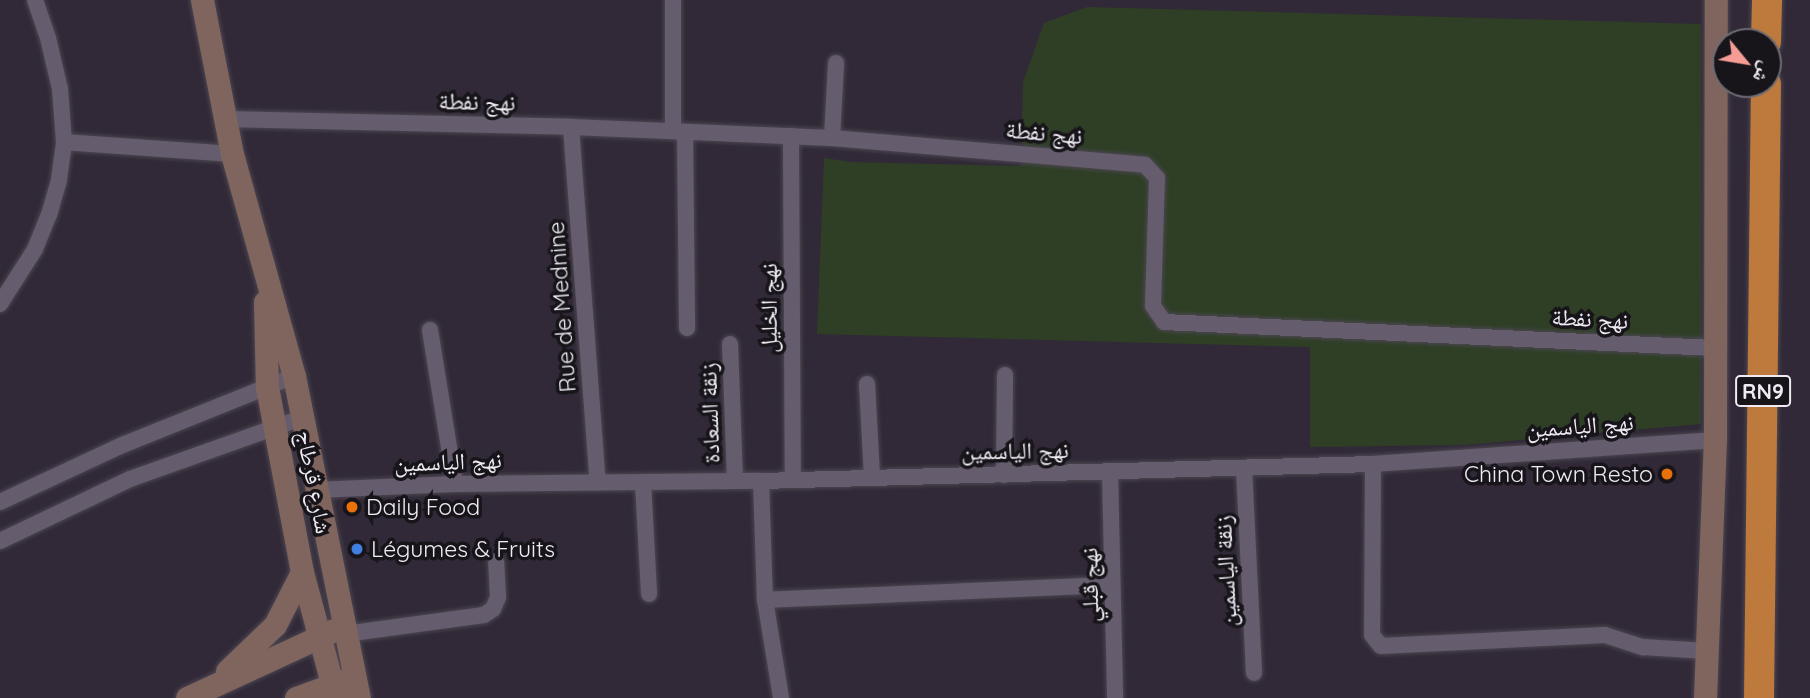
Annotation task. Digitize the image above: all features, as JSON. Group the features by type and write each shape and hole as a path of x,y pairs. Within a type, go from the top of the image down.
{"highway":[{"path":"1766,28 1767,0"},
{"name":"RN9","path":"1759,698 1766,98"}],"street":[{"path":"0,304 34,249 49,215 64,142 60,89 36,0"},
{"name":"شارع قرطاج","path":"202,0 232,154 294,376 344,630 346,689"},
{"path":"673,0 687,328"},
{"path":"1705,698 1715,439 1713,348 1716,0"},
{"path":"832,138 836,63"},
{"name":"نهج نفطة","path":"225,119 571,127 832,138 1145,165 1157,178 1153,306 1164,322 1713,348"},
{"name":"Rue de Mednine","path":"571,127 598,482"},
{"name":"نهج الخليل","path":"791,136 793,480"},
{"path":"64,142 232,154"},
{"name":"شارع قرطاج","path":"264,267 267,387 302,572 322,636 346,689"},
{"path":"430,330 455,484"},
{"name":"زنقة السعادة","path":"730,344 735,481"},
{"path":"1004,475 1005,375"},
{"path":"0,502 120,446 294,376"},
{"path":"867,384 872,477"},
{"path":"0,541 130,479 301,418"},
{"name":"نهج الياسمين","path":"315,490 455,484 761,481 1373,464 1715,439"},
{"path":"1373,464 1372,635 1381,646 1605,635 1643,647 1707,651"},
{"name":"زنقة الياسمين","path":"1244,468 1254,673"},
{"name":"نهج قبلي","path":"1110,472 1115,698"},
{"path":"761,481 765,600 781,698"},
{"path":"643,482 649,594"},
{"path":"195,695 322,636 344,630 484,615 493,608 498,597 496,562"},
{"path":"195,695 248,653 275,625 302,572"},
{"path":"765,600 1112,585"},
{"path":"296,698 346,689"}],"green space":[{"path":"1087,7 1701,24 1701,424 1464,445 1310,447 1310,347 817,334 824,158 852,162 1021,166 1023,82 1044,23"}],"place":[{"name":"China Town Resto","path":"1667,474"},
{"name":"Daily Food","path":"352,507"},
{"name":"Légumes & Fruits","path":"357,549"}]}
